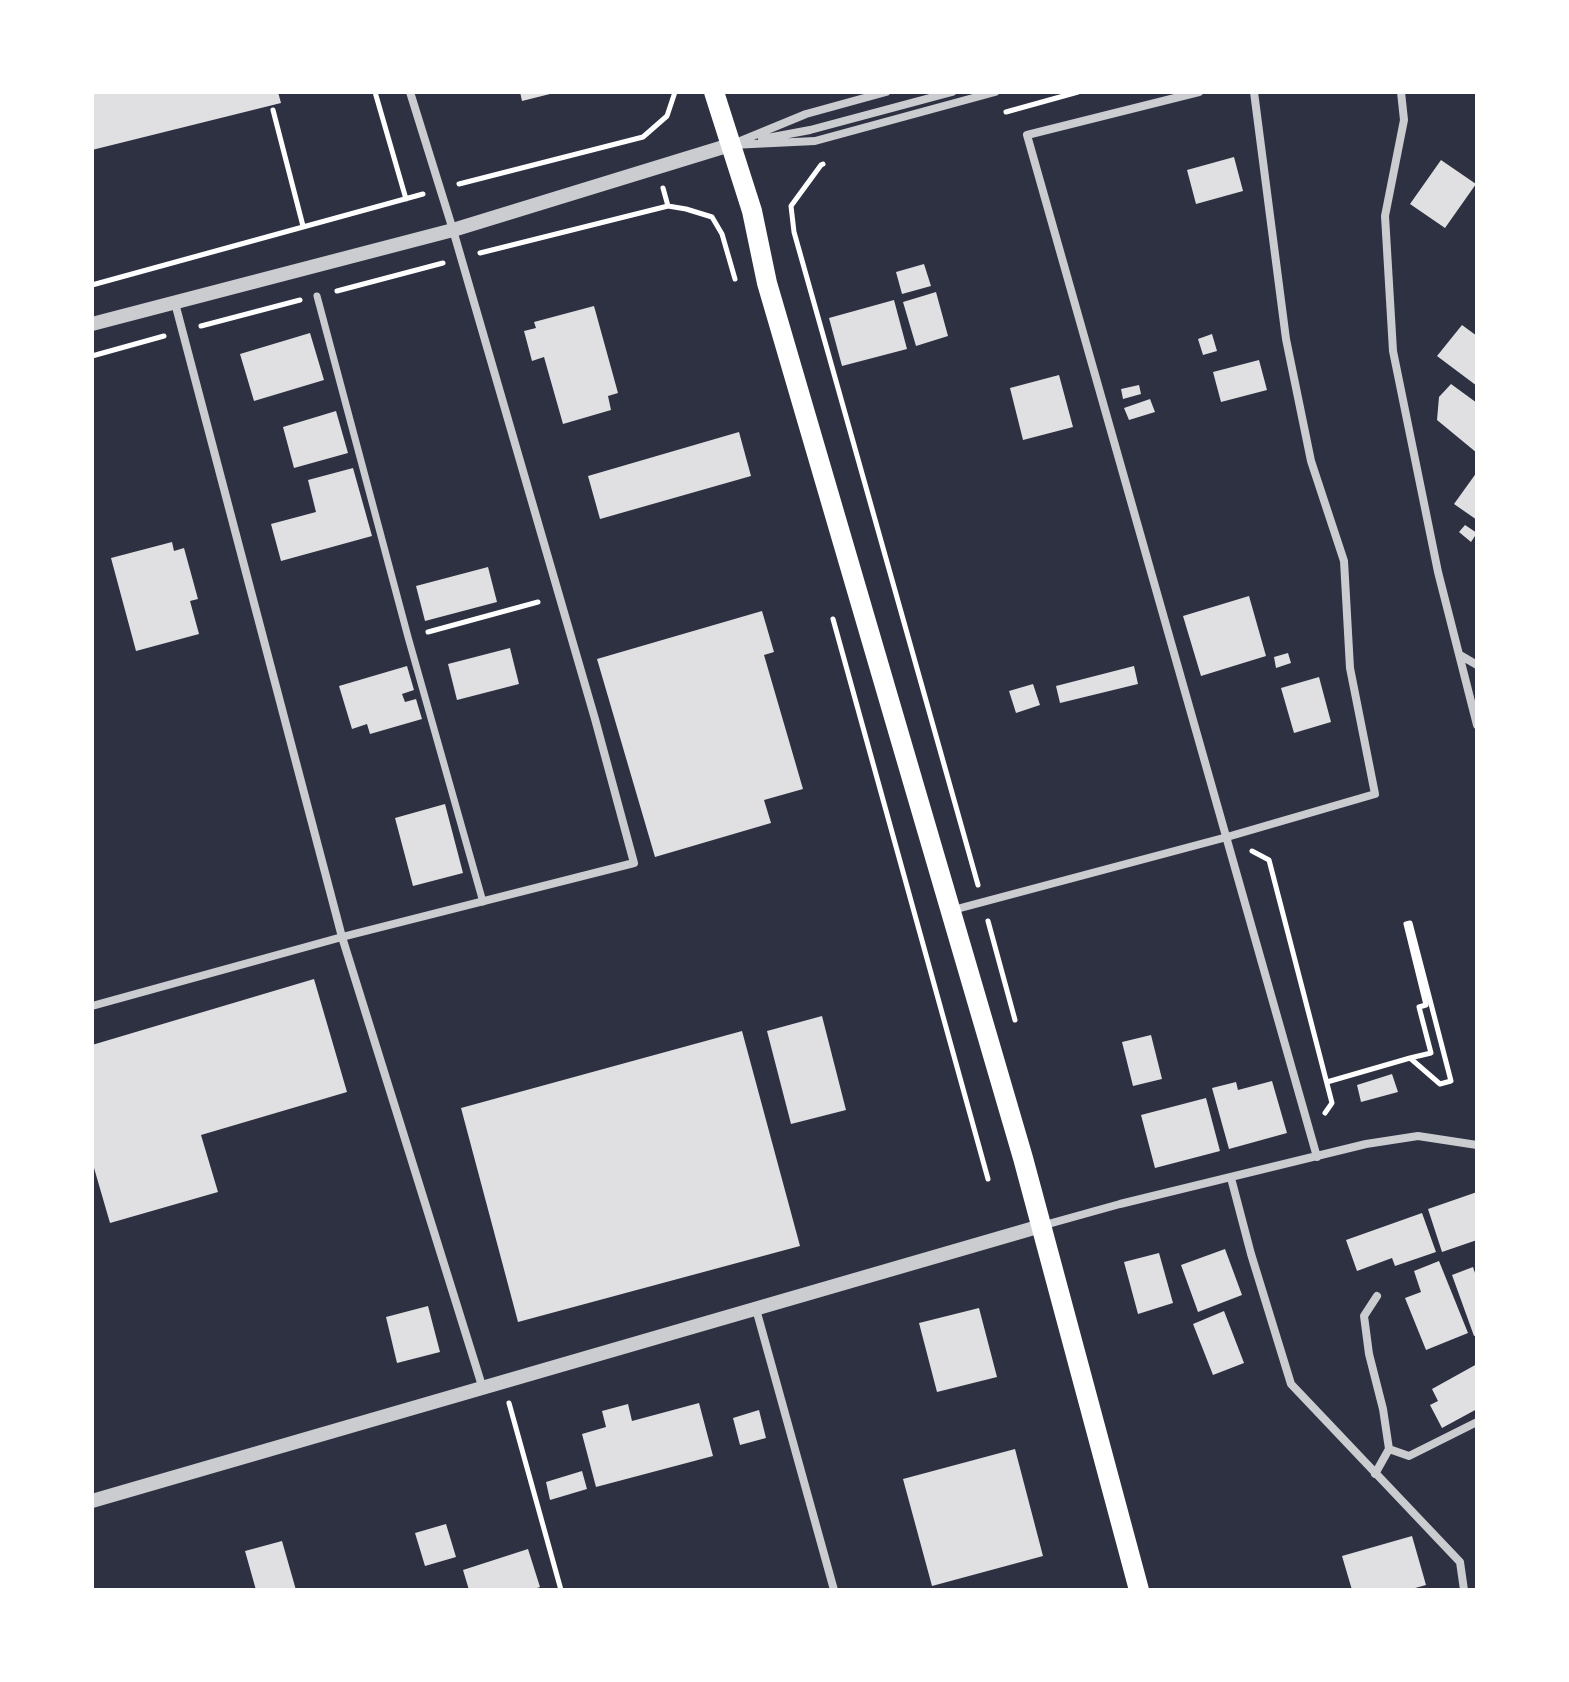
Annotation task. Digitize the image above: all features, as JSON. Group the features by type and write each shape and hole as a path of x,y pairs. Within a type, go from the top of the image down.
{"main road":[{"path":"714,92 752,211 772,298 1023,1158 1139,1590"}],"street":[{"path":"92,1006 342,937 634,863 453,230 410,92"},
{"path":"92,324 453,230 730,145 806,114 886,92"},
{"path":"730,145 810,130 952,92"},
{"path":"730,145 815,141 995,92"},
{"path":"1199,92 1027,135 1317,1157"},
{"path":"952,911 1375,794 1350,668 1344,561 1311,461 1286,339 1254,92"},
{"path":"1401,92 1404,120 1385,216 1393,351 1438,572 1477,725"},
{"path":"317,296 483,902"},
{"path":"175,303 342,937 483,1389"},
{"path":"1460,655 1477,665"},
{"path":"92,1501 1120,1204 1366,1144 1418,1136 1477,1145"},
{"path":"1231,1178 1291,1384 1460,1562 1464,1590"},
{"path":"1375,1474 1389,1449 1364,1316 1377,1296"},
{"path":"756,1309 834,1590"},
{"path":"1389,1449 1409,1456 1477,1422"}],"path":[{"path":"92,285 406,199 375,92"},
{"path":"458,185 643,137 667,116 675,92"},
{"path":"273,110 303,226"},
{"path":"821,165 791,206 794,232 1018,1033"},
{"path":"477,253 668,206 712,217 722,234 737,285"},
{"path":"92,356 432,266"},
{"path":"408,637 559,596"},
{"path":"830,606 988,1179"},
{"path":"1227,837 1269,860 1332,1103 1325,1113 1306,1119"},
{"path":"1327,1082 1410,1058 1431,1053 1419,1007 1426,1005 1406,924 1410,923 1451,1081 1440,1084 1410,1058"},
{"path":"504,1382 561,1590"}],"building":[{"path":"92,92 278,92 281,103 92,150"},
{"path":"520,92 553,92 554,93 522,101"},
{"path":"1234,157 1243,191 1196,204 1187,170"},
{"path":"1441,160 1476,184 1445,228 1410,204"},
{"path":"924,264 931,286 902,294 896,272"},
{"path":"936,292 948,336 916,346 903,302"},
{"path":"894,300 907,349 842,366 829,318"},
{"path":"594,306 618,393 608,396 611,410 563,424 544,357 532,361 524,331 536,328 534,322"},
{"path":"1462,325 1477,336 1477,386 1437,356"},
{"path":"310,333 324,380 254,401 240,354"},
{"path":"1212,334 1217,351 1203,355 1198,339"},
{"path":"1259,360 1267,390 1221,402 1213,372"},
{"path":"1059,375 1073,427 1023,440 1010,388"},
{"path":"1451,384 1477,403 1477,453 1437,420 1439,397"},
{"path":"1139,385 1141,394 1123,399 1121,389"},
{"path":"1150,399 1155,412 1129,420 1124,408"},
{"path":"336,411 348,453 294,468 283,427"},
{"path":"739,432 751,476 600,519 588,476"},
{"path":"353,468 372,536 281,561 271,524 316,512 308,480"},
{"path":"1477,472 1477,520 1454,504"},
{"path":"1465,525 1477,533 1471,542 1459,532"},
{"path":"172,542 174,551 184,548 198,599 190,601 199,634 136,651 111,558"},
{"path":"488,567 497,602 425,621 416,586"},
{"path":"1249,596 1266,656 1201,676 1183,616"},
{"path":"762,611 774,652 764,655 803,789 764,800 771,823 655,857 597,659"},
{"path":"510,648 519,684 457,700 448,664"},
{"path":"1288,653 1291,663 1276,668 1274,657"},
{"path":"407,666 414,690 402,694 405,702 416,699 422,719 370,734 367,724 352,729 339,686"},
{"path":"1134,666 1138,684 1060,703 1056,686"},
{"path":"1319,677 1331,722 1294,733 1281,688"},
{"path":"1033,684 1040,705 1016,713 1009,691"},
{"path":"445,804 463,873 413,886 395,818"},
{"path":"314,979 347,1092 201,1135 218,1192 110,1223 92,1161 92,1045"},
{"path":"822,1016 846,1110 791,1124 767,1031"},
{"path":"742,1031 800,1246 518,1322 461,1108"},
{"path":"1151,1035 1162,1079 1133,1086 1122,1042"},
{"path":"1392,1074 1398,1092 1361,1102 1357,1085"},
{"path":"1272,1081 1287,1133 1229,1149 1212,1088 1236,1082 1238,1090"},
{"path":"1206,1098 1220,1151 1155,1168 1141,1115"},
{"path":"1477,1192 1477,1240 1442,1252 1428,1209"},
{"path":"1422,1213 1436,1252 1395,1266 1392,1258 1357,1271 1346,1240"},
{"path":"1225,1249 1242,1295 1198,1312 1181,1265"},
{"path":"1159,1253 1173,1303 1138,1314 1124,1262"},
{"path":"1439,1261 1468,1333 1426,1350 1405,1298 1421,1292 1414,1271"},
{"path":"1473,1267 1477,1279 1477,1335 1474,1336 1452,1275"},
{"path":"428,1306 440,1352 397,1363 386,1317"},
{"path":"979,1308 997,1377 937,1392 919,1323"},
{"path":"1224,1311 1244,1363 1213,1375 1193,1324"},
{"path":"1477,1364 1477,1409 1442,1428 1430,1405 1438,1401 1432,1389"},
{"path":"699,1403 713,1456 596,1487 582,1434 606,1427 602,1411 628,1404 632,1421"},
{"path":"759,1410 766,1438 740,1445 733,1418"},
{"path":"1015,1449 1043,1556 932,1586 903,1479"},
{"path":"582,1471 587,1489 550,1500 546,1482"},
{"path":"446,1524 456,1557 425,1566 415,1533"},
{"path":"1412,1536 1426,1585 1408,1590 1352,1590 1342,1556"},
{"path":"282,1541 296,1590 256,1590 245,1551"},
{"path":"528,1549 540,1587 531,1590 469,1590 463,1570"}]}
